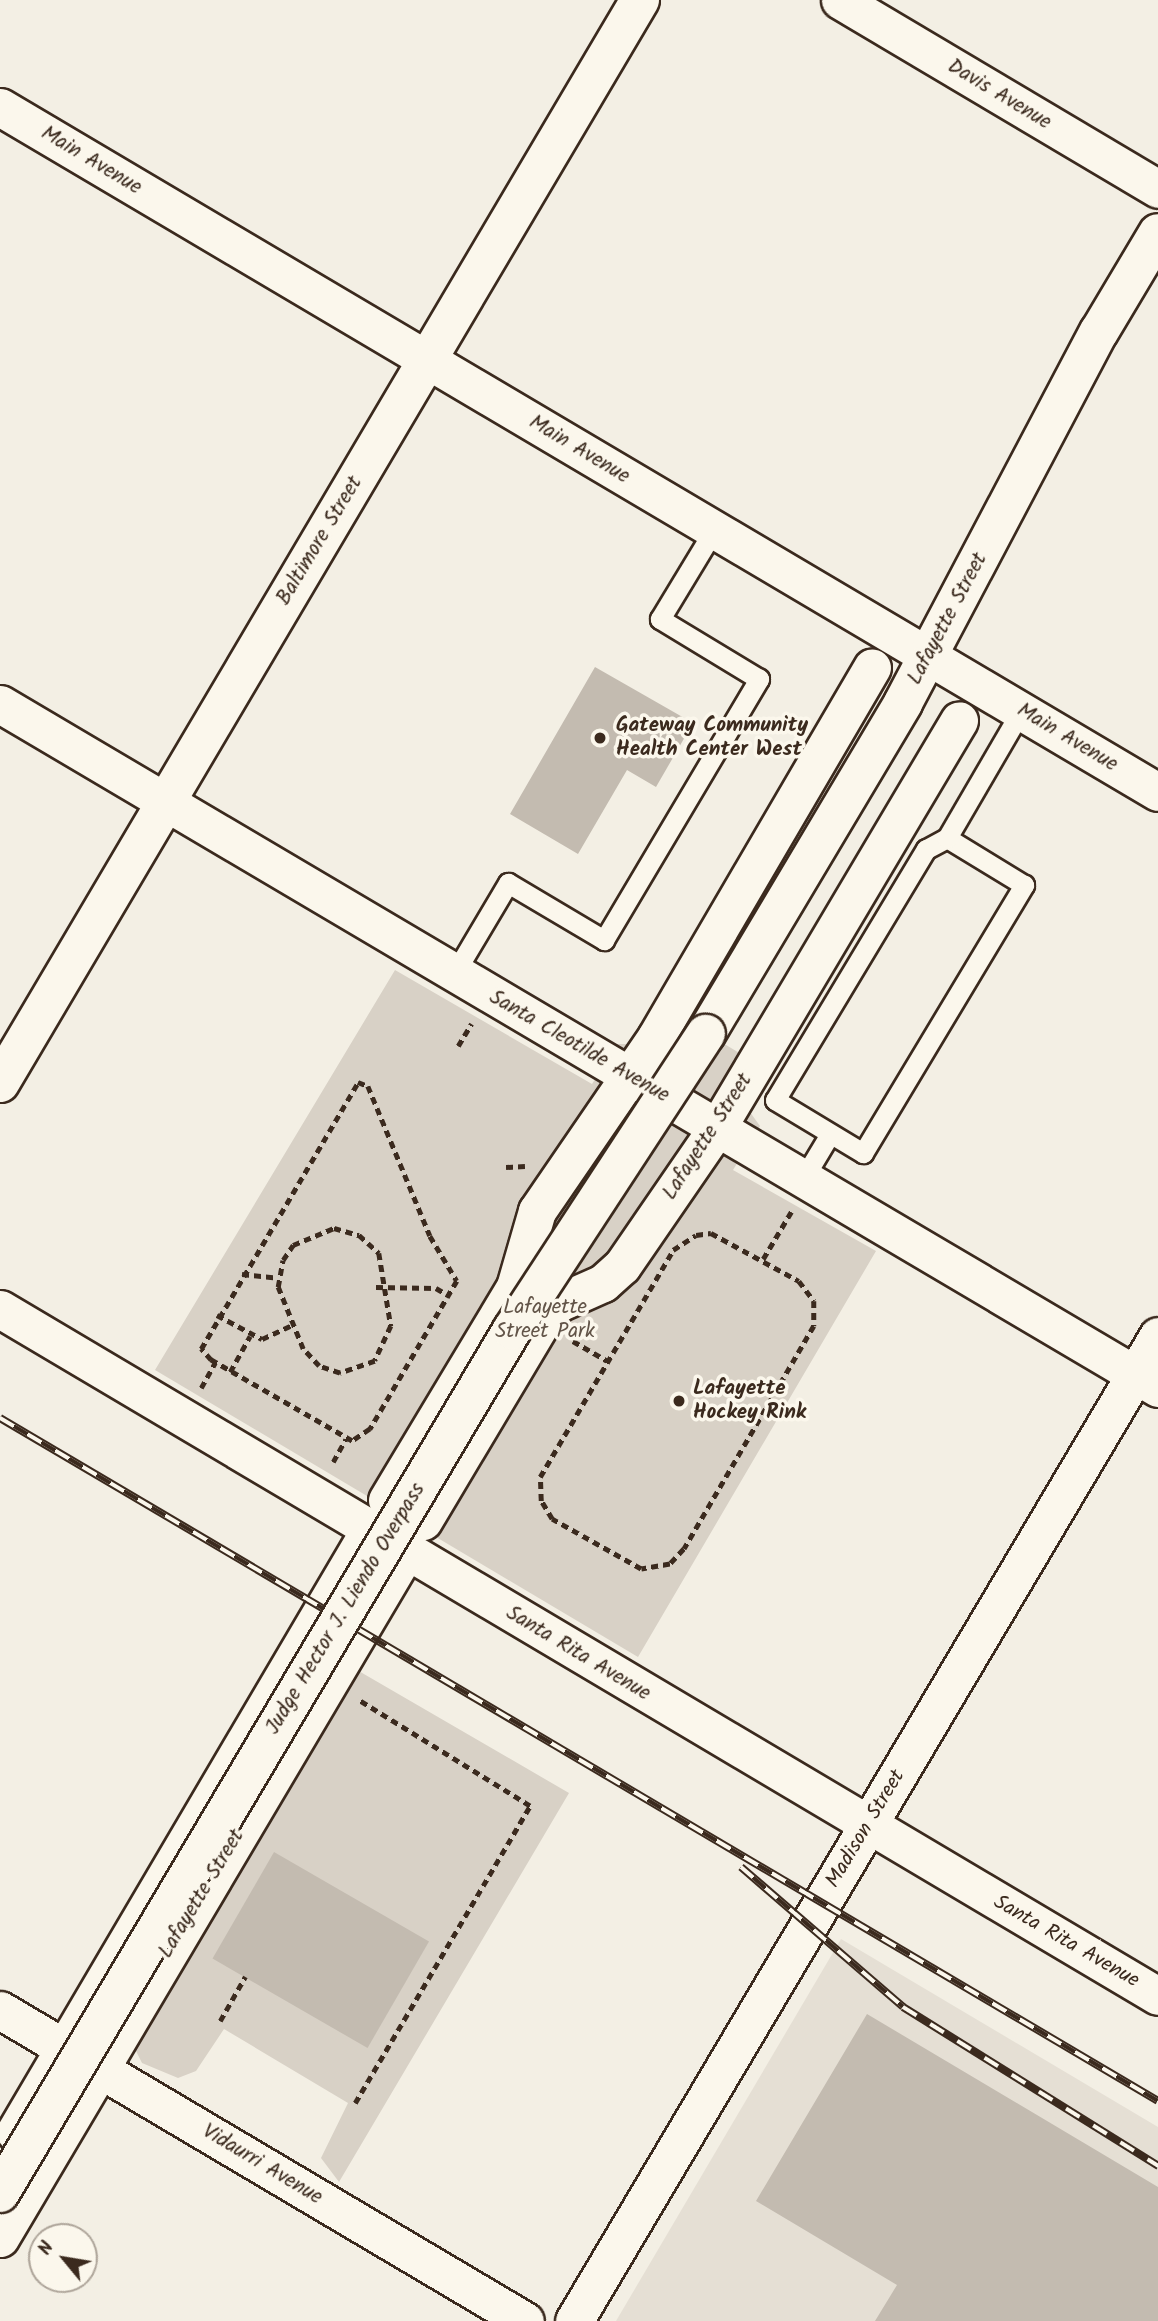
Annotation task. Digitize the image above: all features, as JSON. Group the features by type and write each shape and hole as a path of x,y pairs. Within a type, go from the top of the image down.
{"main road":[{"name":"Baltimore Street","path":"0,1083 640,0"},
{"name":"Lafayette Street","path":"706,1034 929,657 1099,332 1158,233"},
{"name":"Judge Hector J. Liendo Overpass","path":"0,2193 512,1330 706,1034"}],"street":[{"name":"Davis Avenue","path":"840,0 1158,189"},
{"name":"Main Avenue","path":"0,107 1158,792"},
{"name":"Lafayette Street","path":"0,2157 515,1287 537,1211 617,1070 872,668"},
{"name":"Santa Cleotilde Avenue","path":"0,704 732,1137 797,1195 1147,1382"},
{"name":"Lafayette Street","path":"0,2238 541,1323 558,1303 603,1283 622,1266 732,1137 959,721"},
{"name":"Santa Rita Avenue","path":"0,1308 415,1536 868,1825 1158,1996"},
{"name":"Madison Street","path":"574,2321 868,1825 1147,1382 1158,1336"},
{"name":"Vidaurri Avenue","path":"0,2010 525,2321"}],"lane":[{"path":"454,974 508,883 604,940 759,679 660,619 714,530"},
{"path":"947,838 1024,885 863,1153 775,1100 926,849 947,838 1021,711"},
{"path":"797,1195 830,1134"}],"path":[{"path":"458,1046 473,1020"},
{"path":"358,1082 368,1086 430,1236 455,1275 450,1296 362,1438 346,1439 215,1363 201,1349 217,1315 358,1082"},
{"path":"763,1259 797,1195"},
{"path":"334,1228 352,1231 374,1246 383,1261 388,1287 388,1341 362,1369 340,1373 319,1366 303,1349 294,1324 282,1305 278,1278 293,1245 334,1228"},
{"path":"711,1233 763,1259 808,1289 817,1313 814,1326 684,1549 670,1564 641,1569 561,1525 541,1501 540,1477 673,1250 696,1235 711,1233"},
{"path":"242,1273 278,1278"},
{"path":"376,1287 436,1288 450,1296"},
{"path":"217,1315 250,1336 262,1339 294,1324"},
{"path":"230,1371 250,1336"},
{"path":"201,1388 215,1363"},
{"path":"331,1465 346,1439"},
{"path":"346,1693 530,1806 355,2103"},
{"path":"220,2021 245,1978"}],"shaded area":[{"path":"841,1939 1158,2127 1158,2321 616,2321"}],"green space":[{"name":"Lafayette Street Park","path":"395,970 592,1084 617,1044 635,1044 683,1019 741,1054 747,1108 760,1126 733,1170 876,1251 638,1657 155,1370"},
{"path":"357,1670 569,1793 339,2182 321,2158 348,2103 224,2029 196,2071 178,2078 142,2063 135,2049"}],"building":[{"name":"Gateway Community Health Center West","path":"595,667 693,723 656,787 627,770 578,854 510,814"},
{"path":"274,1852 429,1942 368,2048 212,1959"},
{"path":"867,2014 1158,2187 1158,2321 875,2321 897,2285 756,2201"}],"railway":[{"path":"0,1418 1158,2101"},
{"path":"741,1867 903,2007 1158,2166"}],"place":[{"name":"Gateway Community Health Center West","path":"600,738"},
{"name":"Lafayette Hockey Rink","path":"679,1401"}]}
